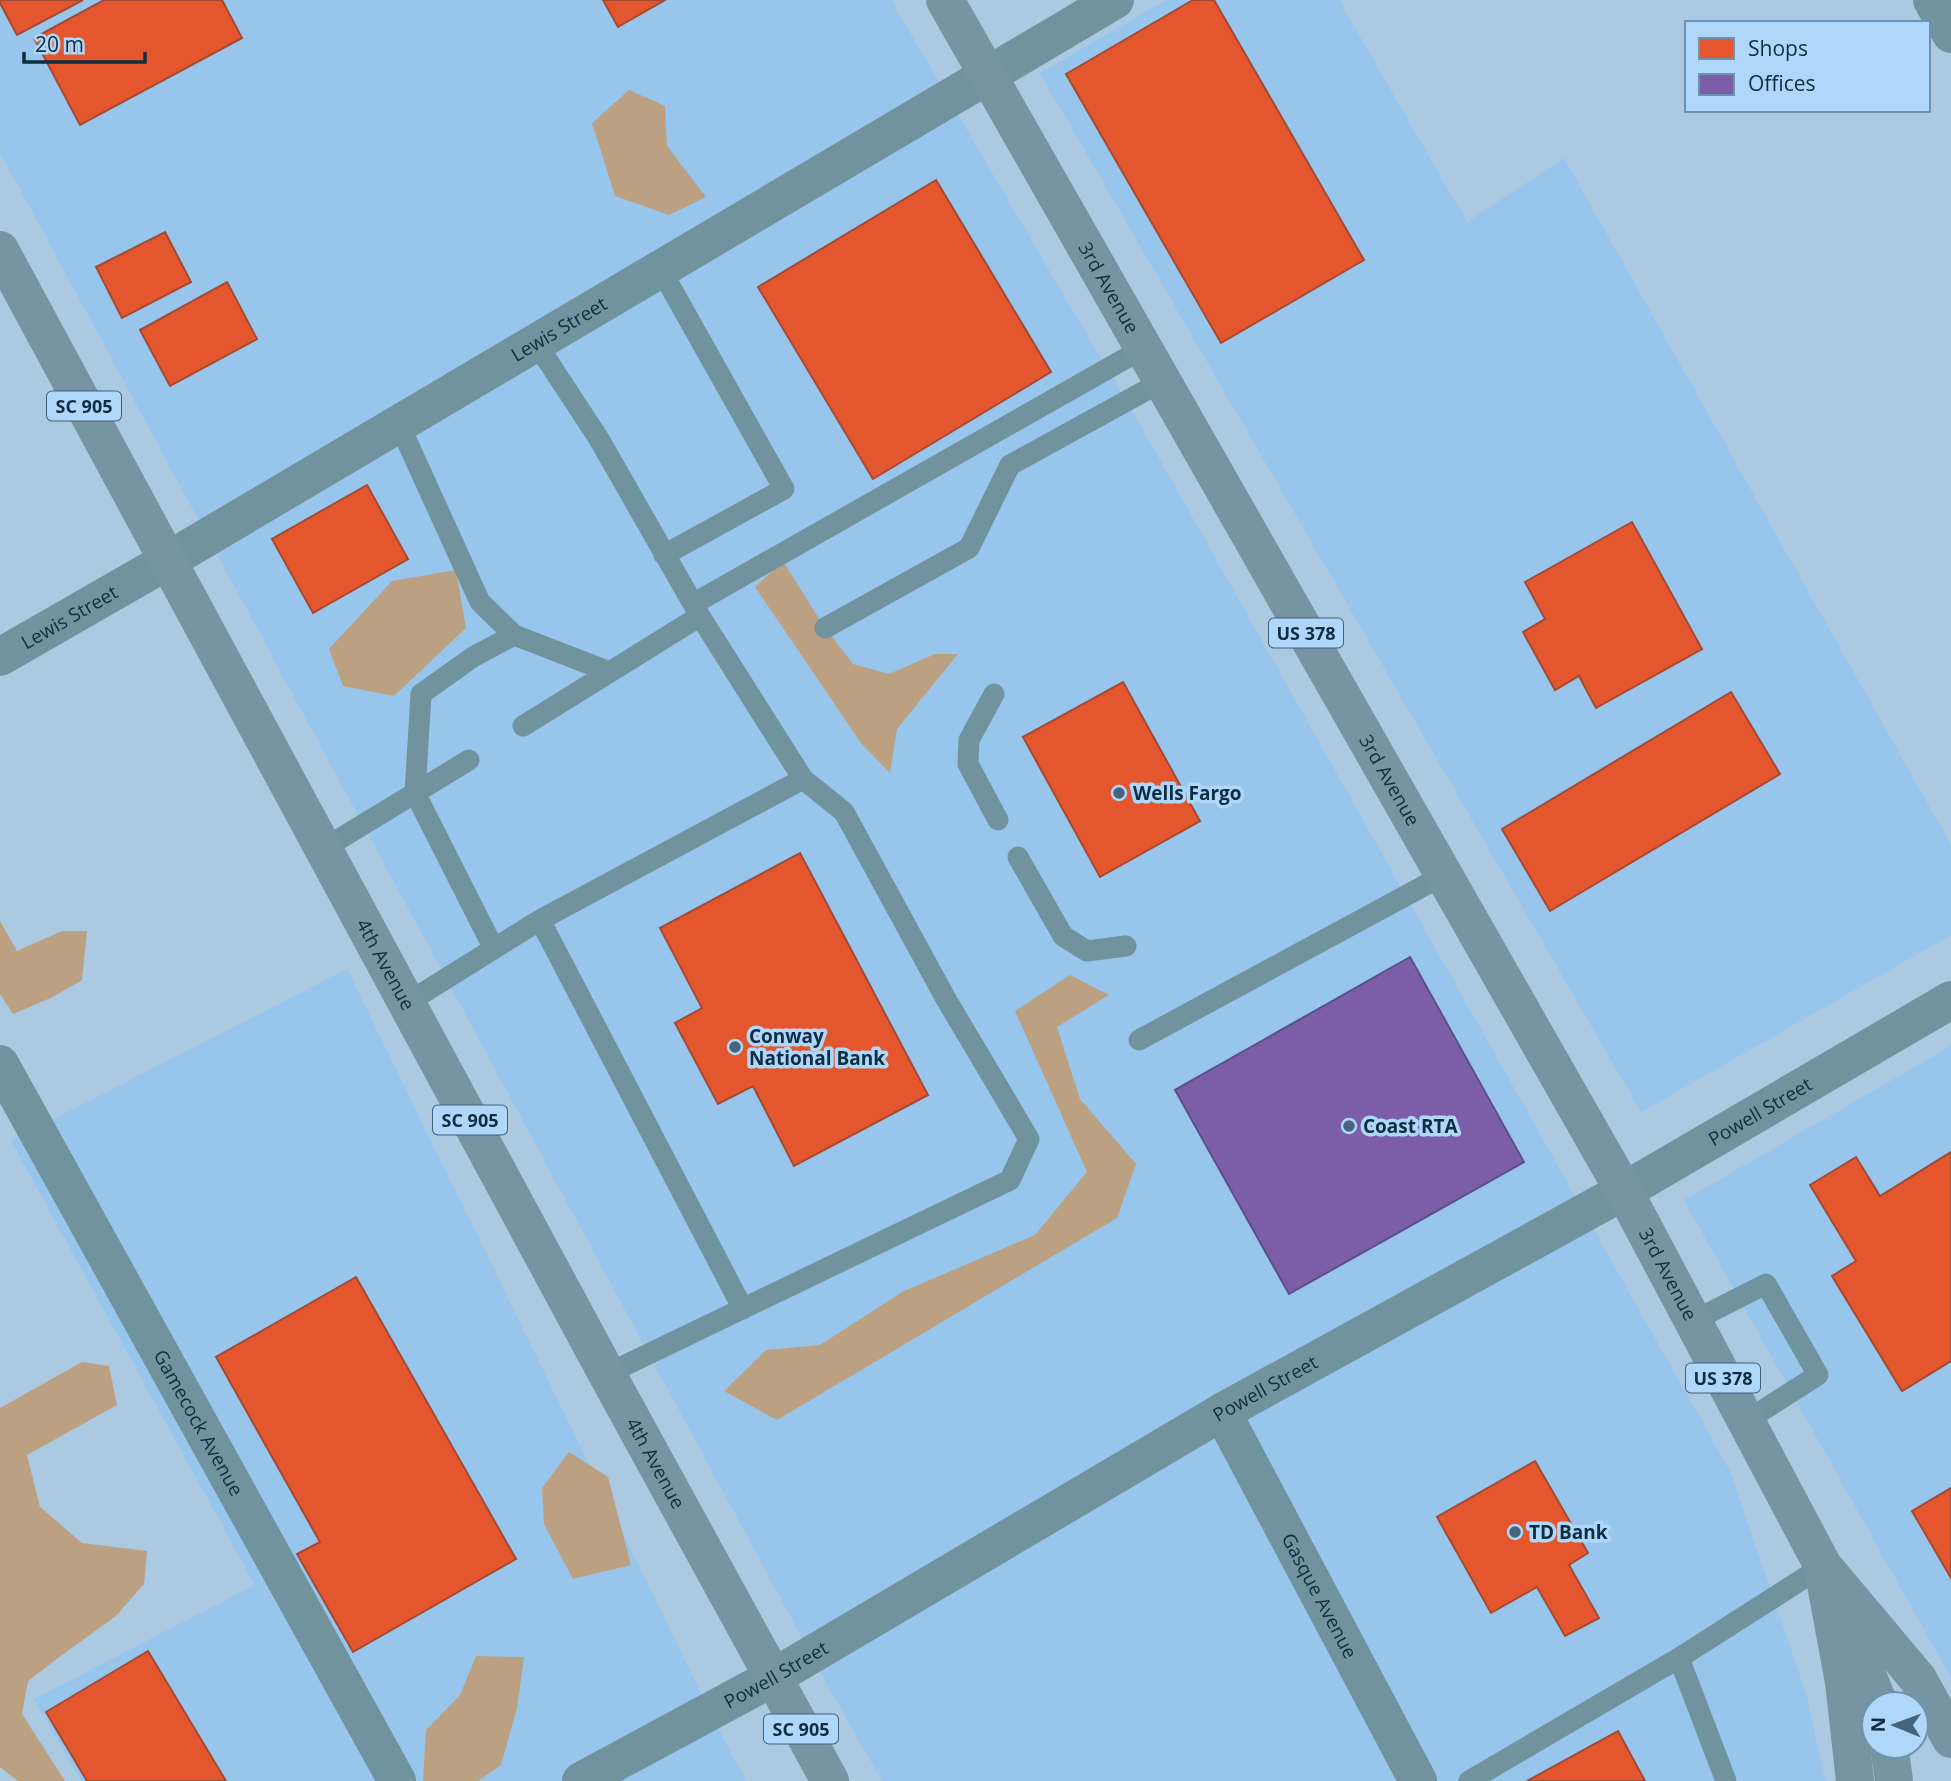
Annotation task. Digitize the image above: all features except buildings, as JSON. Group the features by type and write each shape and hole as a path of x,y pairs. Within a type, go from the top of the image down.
{"main road":[{"name":"3rd Avenue","path":"945,0 1624,1191 1822,1566 1917,1679 1951,1739"},
{"name":"4th Avenue","path":"0,250 830,1781"},
{"name":"3rd Avenue","path":"1822,1566 1844,1682 1855,1781"},
{"name":"US 378","path":"1822,1566 1873,1690"},
{"name":"4th Avenue","path":"772,1678 811,1781"},
{"path":"1891,1760 1894,1781"}],"street":[{"name":"Lewis Street","path":"0,656 167,561 1115,0"},
{"path":"1932,0 1951,34"},
{"name":"Powell Street","path":"581,1781 772,1678 1222,1412 1624,1191 1951,1000"},
{"name":"Gamecock Avenue","path":"0,1064 397,1781"},
{"name":"Gasque Avenue","path":"1222,1412 1418,1781"}],"lane":[{"path":"661,270 784,489 664,555"},
{"path":"536,343 599,439 696,610 803,779 844,813 946,999 1028,1139 1010,1180 607,1374"},
{"path":"523,726 610,672 696,610 1144,348"},
{"path":"825,628 969,548 1010,465 1163,381"},
{"path":"399,424 480,601 514,635 610,672"},
{"path":"494,949 415,793 421,694 473,657 514,635"},
{"path":"994,694 969,740 968,764 998,820"},
{"path":"323,849 470,760"},
{"path":"407,1003 540,920 803,779"},
{"path":"1018,856 1063,936 1087,951 1126,946"},
{"path":"1139,1040 1444,875"},
{"path":"540,920 743,1309"},
{"path":"1693,1321 1766,1284 1818,1375 1746,1420"},
{"path":"1469,1781 1679,1658 1822,1566"},
{"path":"1679,1658 1726,1781"}],"shaded area":[{"path":"0,0 891,0 1163,465 1731,1473 1807,1697 1825,1781 882,1781 828,1686 0,152"},
{"path":"1166,0 1339,0 1467,222 1564,158 1951,845 1951,935 1641,1112 1040,73"},
{"path":"629,90 665,106 667,146 706,197 669,215 615,196 592,123"},
{"path":"783,561 821,622 853,664 889,674 935,654 958,654 897,729 890,773 861,743 755,587"},
{"path":"456,570 466,628 394,696 343,686 329,649 392,581"},
{"path":"0,921 17,951 62,931 87,931 82,980 53,997 13,1014 0,994"},
{"path":"347,969 746,1781 81,1781 34,1699 255,1585 11,1141"},
{"path":"1070,975 1109,995 1057,1027 1080,1099 1136,1164 1117,1218 777,1420 724,1391 766,1350 820,1345 902,1292 1035,1235 1087,1172 1015,1011"},
{"path":"1951,1046 1951,1678 1684,1200"},
{"path":"82,1362 109,1366 117,1405 27,1455 40,1507 82,1543 147,1551 144,1584 116,1616 28,1681 22,1714 65,1781 18,1781 0,1767 0,1408"},
{"path":"569,1452 608,1477 631,1565 573,1579 544,1524 542,1488"},
{"path":"476,1656 524,1657 517,1708 501,1765 478,1781 423,1781 426,1730 460,1695"}],"place":[{"name":"Wells Fargo","path":"1119,793"},
{"name":"Conway National Bank","path":"735,1047"},
{"name":"Coast RTA","path":"1349,1126"},
{"name":"TD Bank","path":"1515,1532"}]}
